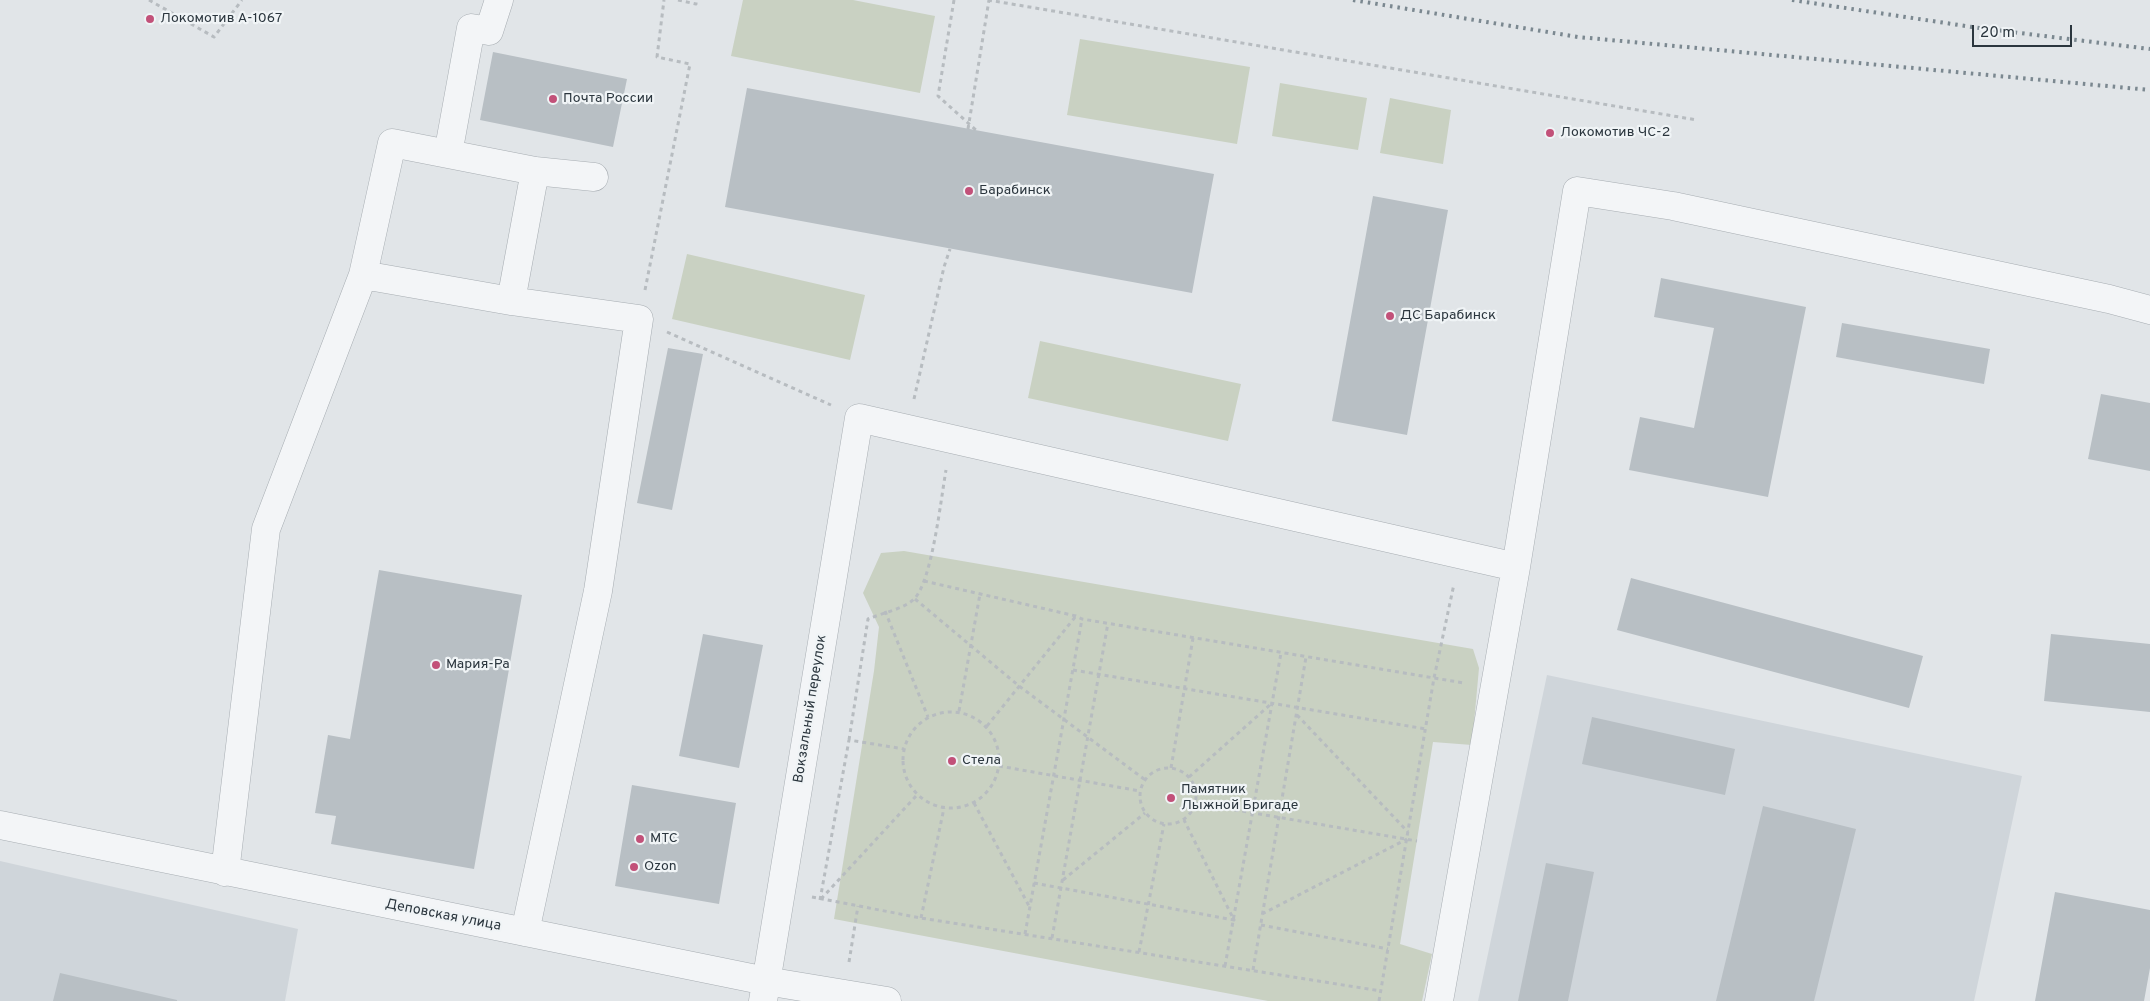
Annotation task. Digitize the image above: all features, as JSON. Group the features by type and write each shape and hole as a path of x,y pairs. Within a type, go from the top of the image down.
{"street":[{"path":"448,154 471,28 490,31 499,0"},
{"path":"225,872 266,528 363,275 392,143 535,171 594,177"},
{"path":"511,301 535,171"},
{"path":"1439,1001 1516,566 1577,191 1683,208 2109,299 2150,310"},
{"path":"363,275 511,301 639,319 598,591 524,932"},
{"path":"859,418 1516,566"},
{"name":"Вокзальный переулок","path":"764,991 859,418"},
{"name":"Деповская улица","path":"0,825 524,932 764,991 844,994 887,1001"}],"path":[{"path":"148,0 153,1 214,37 242,0"},
{"path":"664,0 657,57 690,64 639,319 859,418"},
{"path":"678,0 696,4 696,0"},
{"path":"954,0 938,96 977,131"},
{"path":"968,129 989,0 1697,120"},
{"path":"907,429 944,267 950,249"},
{"path":"820,900 849,740 868,619 885,611 902,607 915,599 924,581 933,544 952,439"},
{"path":"1379,1001 1434,678 1460,554"},
{"path":"924,581 1076,616 1082,619 1494,688"},
{"path":"959,711 980,594"},
{"path":"915,599 1019,686 1144,779"},
{"path":"885,611 928,717"},
{"path":"987,726 1076,616"},
{"path":"1024,934 1082,619"},
{"path":"1052,938 1108,623"},
{"path":"1171,768 1193,638"},
{"path":"1225,966 1281,652"},
{"path":"1253,970 1306,657"},
{"path":"1073,670 1426,729"},
{"path":"1189,777 1272,703"},
{"path":"943,711 959,711 974,716 987,726 996,739 1000,754 999,766 994,782 986,794 974,803 960,808 944,808 930,804 917,795 908,783 903,769 904,749 907,739 915,726 928,717 943,711"},
{"path":"1297,715 1408,832"},
{"path":"849,740 904,749"},
{"path":"999,766 1140,792"},
{"path":"1164,767 1171,768 1185,773 1189,777 1196,792 1195,803 1191,812 1184,820 1174,824 1164,824 1154,821 1145,813 1140,802 1140,792 1144,779 1152,771 1164,767"},
{"path":"820,900 917,795"},
{"path":"974,803 1030,907"},
{"path":"1195,803 1416,841"},
{"path":"921,918 944,808"},
{"path":"1063,880 1145,813"},
{"path":"1184,820 1234,920"},
{"path":"1139,952 1164,824"},
{"path":"1262,914 1407,839"},
{"path":"1034,883 1234,920"},
{"path":"781,888 820,900 921,918 1381,991"},
{"path":"844,994 858,906"},
{"path":"1260,925 1388,948"}],"shaded area":[{"path":"1547,675 2022,776 1974,1001 1478,1001"},
{"path":"0,861 298,929 285,1001 0,1001"}],"green space":[{"path":"743,0 853,0 935,16 920,93 731,56"},
{"path":"1080,39 1250,67 1237,144 1067,115"},
{"path":"1280,83 1367,98 1358,150 1272,136"},
{"path":"1390,98 1451,110 1443,164 1380,153"},
{"path":"687,254 865,295 850,360 672,319"},
{"path":"1040,341 1241,384 1228,441 1028,398"},
{"path":"904,551 1473,649 1479,668 1472,745 1433,742 1400,944 1432,954 1422,1001 1268,1001 834,919 874,671 879,627 863,593 881,553"}],"building":[{"name":"Почта России","path":"493,52 627,79 613,147 480,120"},
{"name":"Барабинск","path":"747,88 1214,174 1192,293 725,207"},
{"name":"ДС Барабинск","path":"1373,196 1448,210 1407,435 1332,421"},
{"path":"1661,278 1806,307 1768,497 1629,470 1640,417 1694,428 1714,328 1654,317"},
{"path":"1842,323 1990,349 1984,384 1836,357"},
{"path":"668,348 703,354 672,510 637,503"},
{"path":"2101,394 2150,403 2150,471 2088,459"},
{"name":"Мария-Ра","path":"379,570 522,595 474,869 331,844 336,816 315,813 328,735 350,739"},
{"path":"1631,578 1923,656 1909,708 1617,630"},
{"path":"703,634 763,645 739,768 679,756"},
{"path":"2051,634 2150,644 2150,712 2044,701"},
{"path":"1592,717 1735,749 1725,795 1582,764"},
{"path":"632,785 736,803 719,904 615,886"},
{"path":"1763,806 1856,829 1814,1001 1716,1001"},
{"path":"1546,863 1594,872 1568,1001 1518,1001"},
{"path":"2055,892 2150,910 2150,968 2144,1001 2035,1001"},
{"path":"60,973 177,1000 177,1001 53,1001"}],"railway":[{"path":"1353,0 1578,37 2150,90"},
{"path":"1792,0 1979,28 2150,49"}],"place":[{"name":"Локомотив А-1067","path":"150,19"},
{"name":"Почта России","path":"553,99"},
{"name":"Локомотив ЧС-2","path":"1550,133"},
{"name":"Барабинск","path":"969,191"},
{"name":"ДС Барабинск","path":"1390,316"},
{"name":"Мария-Ра","path":"436,665"},
{"name":"Стела","path":"952,761"},
{"name":"Памятник Лыжной Бригаде","path":"1171,798"},
{"name":"МТС","path":"640,839"},
{"name":"Ozon","path":"634,867"}]}
